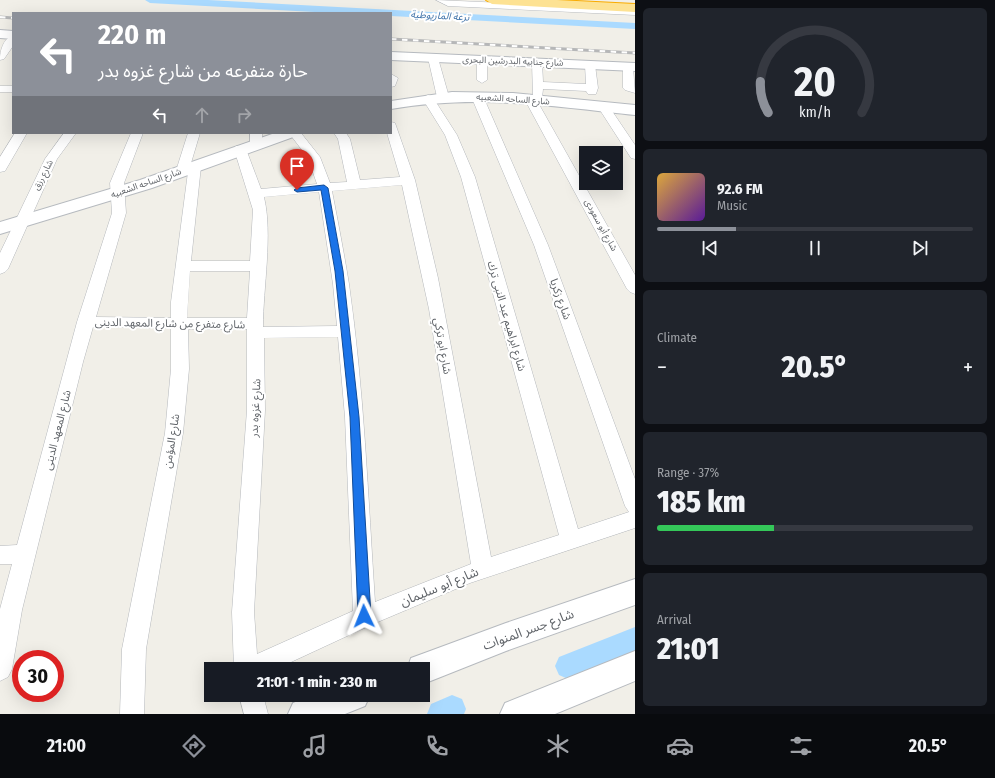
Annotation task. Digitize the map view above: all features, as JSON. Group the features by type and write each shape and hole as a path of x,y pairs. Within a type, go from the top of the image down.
{"highway":[{"path":"492,0 635,8"},
{"path":"592,0 635,2"}],"street":[{"path":"441,0 448,3 635,12"},
{"path":"0,34 12,35"},
{"path":"0,57 12,40"},
{"name":"شارع جنابيه البدرشين البحرى","path":"392,56 631,67"},
{"name":"شارع ابراهيم عبد النبى ترك","path":"433,58 435,98 468,177 570,540"},
{"path":"482,60 482,80"},
{"name":"شارع أبو سعودى","path":"537,62 538,85 535,100 635,289"},
{"path":"538,85 592,90 590,64"},
{"path":"631,67 629,88 635,90"},
{"path":"0,89 12,89"},
{"name":"شارع الساحه الشعبيه","path":"392,105 435,98 477,96 635,110"},
{"name":"شارع زكريا","path":"477,96 541,245 635,506"},
{"path":"604,108 635,155"},
{"name":"شارع ابو تركي","path":"392,129 408,180 431,274 482,568"},
{"path":"0,168 20,134"},
{"name":"شارع رزق","path":"0,269 51,159 69,134"},
{"name":"شارع المعهد الدينى","path":"0,669 11,610 85,322 119,213 117,193 120,173 137,134"},
{"name":"شارع المؤمن","path":"132,714 134,649 174,433 180,369 179,302 184,266 189,168 194,134"},
{"name":"شارع الساحه الشعبيه","path":"0,228 117,193 189,168 251,142 286,134"},
{"path":"296,134 314,157 324,188 340,276 354,417 364,616"},
{"path":"341,134 344,139 354,185"},
{"name":"شارع غزوه بدر","path":"246,662 243,612 256,410 255,329 260,210 256,194 251,142"},
{"path":"256,194 408,180"},
{"path":"184,266 258,266"},
{"name":"شارع متفرع من شارع المعهد الدينى","path":"85,322 180,323 255,329 346,331"},
{"name":"شارع أبو سليمان","path":"265,662 364,616 482,568 635,519"},
{"path":"0,555 25,554"},
{"name":"شارع جسر المنوات","path":"430,666 506,637 635,592"},
{"path":"516,714 556,707 635,666"},
{"path":"253,702 256,714"},
{"path":"304,714 336,702"}],"waterway":[{"name":"ترعة الماريوطية","path":"150,0 374,12"},
{"name":"ترعة الماريوطية","path":"392,13 635,26"},
{"path":"568,666 635,639"},
{"path":"441,714 452,709"}],"railway":[{"path":"0,17 12,18"},
{"path":"392,39 635,53"}],"route":[{"path":"297,190 324,188 333,232 348,344 354,417 360,504 364,616"}]}
